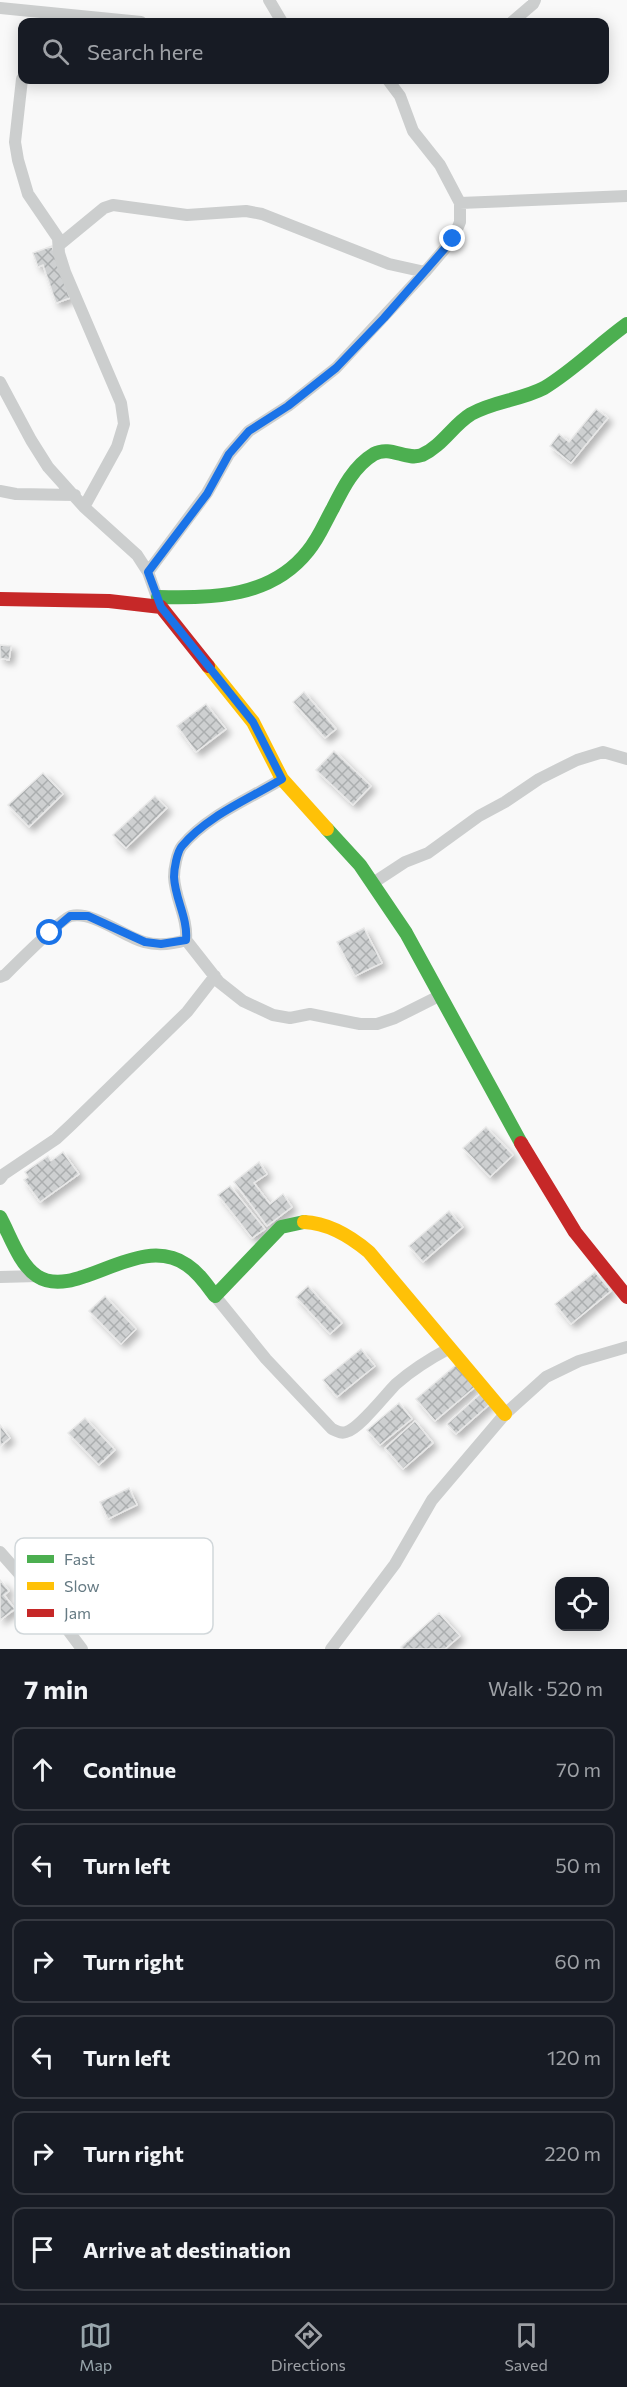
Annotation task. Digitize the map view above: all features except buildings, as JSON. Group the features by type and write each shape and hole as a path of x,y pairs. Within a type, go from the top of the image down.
{"street":[{"path":"269,0 280,18"},
{"path":"517,18 535,0"},
{"path":"0,8 30,16 67,18"},
{"path":"21,84 15,142 28,194 58,238 65,272 121,403 124,424 117,447 84,507"},
{"path":"148,572 207,494 229,454 249,431 288,406 336,368 453,239 460,222 460,202 440,165 413,131 400,96 391,84"},
{"path":"460,202 627,196"},
{"path":"59,245 104,208 113,205 187,215 246,211 262,214 388,264 425,272"},
{"path":"0,599 159,602 245,594 275,582 306,555 350,477 363,462 387,449 414,458 422,455 434,448 450,429 473,413 543,389 586,357 608,336 627,324"},
{"path":"0,382 48,467 84,507 138,555 148,572 159,602 253,722 282,779 360,865 373,883 406,933 500,1107 575,1232 627,1297"},
{"path":"0,491 16,494 75,495"},
{"path":"373,883 405,862 428,853 479,816 568,764 603,752 627,759"},
{"path":"282,779 203,826 180,848 174,874 175,892 187,928 186,940 215,976 243,1001 273,1015 290,1018 310,1014 360,1024 377,1024 395,1018 439,996"},
{"path":"0,977 5,975 58,924 70,916 88,916 145,942 168,944 186,940"},
{"path":"0,1179 56,1139 71,1125 187,1012 215,976"},
{"path":"0,1217 26,1263 38,1276 52,1282 72,1281 116,1262 165,1255 183,1262 200,1276 266,1359 332,1429 341,1433 356,1426 397,1384 423,1362 450,1348"},
{"path":"215,1296 281,1227 295,1221 309,1221 328,1226 352,1238 375,1258 450,1348 478,1377 505,1414"},
{"path":"0,1277 38,1276"},
{"path":"331,1649 395,1564 432,1500 505,1414 546,1377 579,1361 627,1347"},
{"path":"0,1552 15,1569"},
{"path":"71,1634 82,1649"}],"traffic: fast":[{"path":"158,597 199,597 240,592 277,578 293,567 312,546 345,485 367,459 374,454 386,451 410,456 422,455 436,446 471,414 544,388 627,324"},
{"path":"327,829 360,865 406,933 521,1143"},
{"path":"0,1217 25,1264 37,1276 53,1282 89,1275 128,1260 148,1256 168,1257 191,1268 215,1296 281,1227 304,1222"}],"traffic: slow":[{"path":"208,666 253,722 282,779 327,829"},
{"path":"304,1222 339,1231 369,1252 505,1414"}],"traffic: jam":[{"path":"0,599 109,601 161,607 208,666"},
{"path":"521,1143 575,1232 627,1297"}],"route":[{"path":"50,933 70,916 88,916 145,942 175,944 186,940 187,928 175,892 174,874 180,848 203,826 282,779 253,722 161,607 148,572 207,494 229,454 249,431 288,406 336,368 384,318 453,239"}]}
